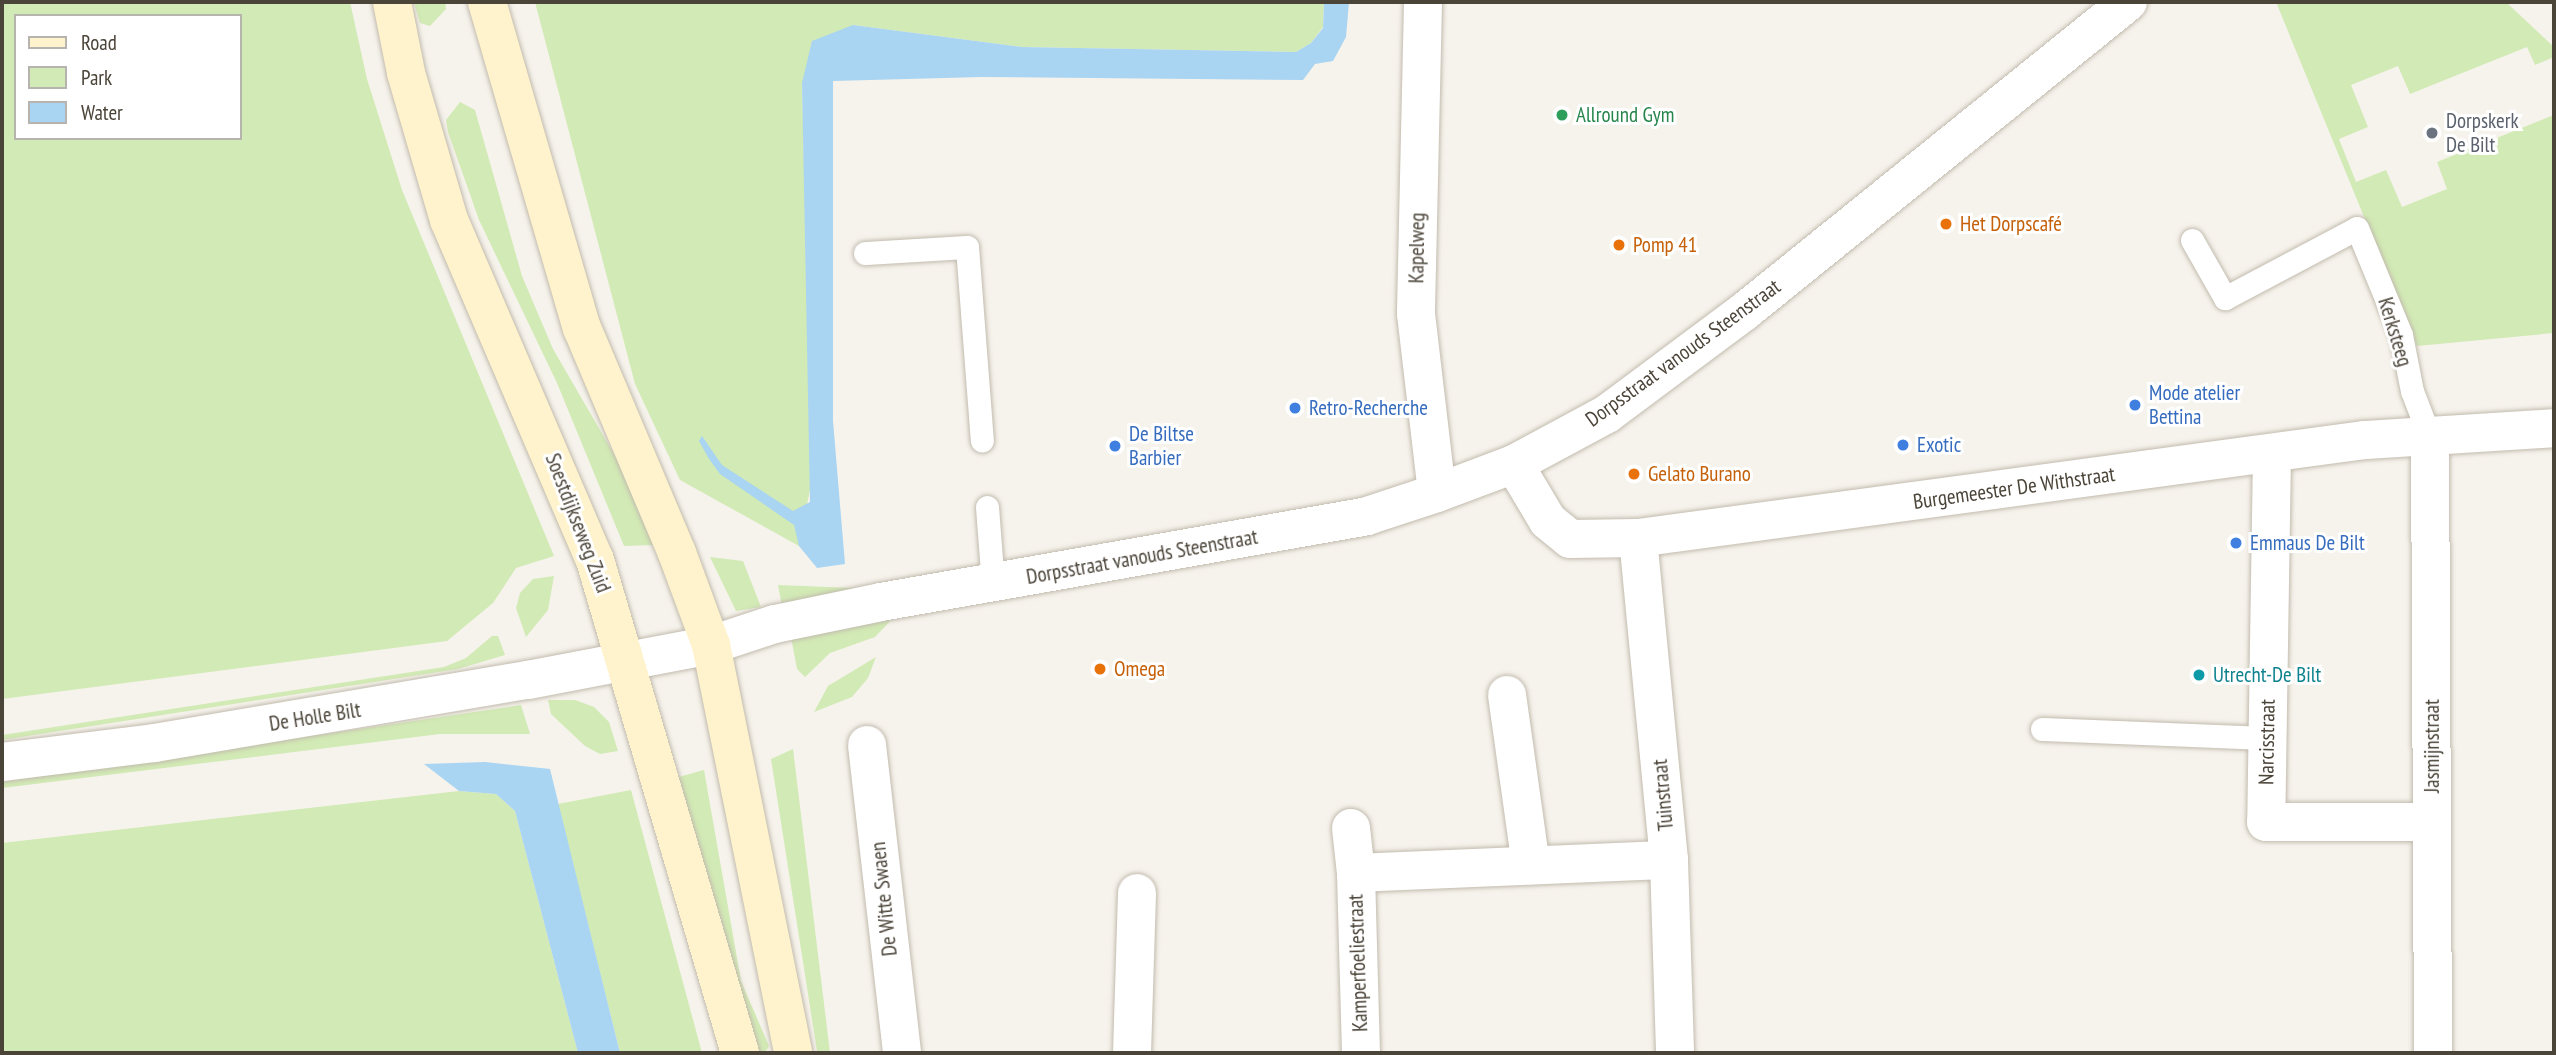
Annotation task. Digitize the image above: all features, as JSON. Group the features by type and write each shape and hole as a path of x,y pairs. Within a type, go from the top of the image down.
{"main road":[{"name":"Soestdijkseweg Zuid","path":"392,2 406,73 449,220 578,514 626,660 740,1053"},
{"path":"487,2 582,328 677,553 710,645 793,1053"}],"street":[{"name":"Kapelweg","path":"1423,2 1416,314 1437,493"},
{"name":"Dorpsstraat vanouds Steenstraat","path":"710,645 775,624 1367,516 1514,464 1606,414 1735,318 2128,2"},
{"name":"Burgemeester De Withstraat","path":"1514,464 1548,521 1570,540 1638,538 2365,440 2430,438 2554,428"},
{"name":"Jasmijnstraat","path":"2430,438 2433,1053"},
{"name":"Narcisstraat","path":"2272,454 2266,822 2432,822"},
{"name":"Tuinstraat","path":"1638,538 1669,860 1675,1053"},
{"name":"De Holle Bilt","path":"2,762 180,739 710,645"},
{"path":"1507,695 1531,865"},
{"name":"De Witte Swaen","path":"867,745 902,1053"},
{"name":"Kamperfoeliestraat","path":"1351,828 1356,873 1361,1053"},
{"name":"Kamperfoeliestraat","path":"1356,873 1669,860"},
{"path":"1132,1053 1137,893"}],"lane":[{"name":"Kerksteeg","path":"2192,240 2225,298 2357,228 2401,335 2412,391 2430,438"},
{"path":"866,253 967,247 982,440"},
{"path":"987,507 992,584"},
{"path":"2042,729 2267,738"}],"green space":[{"path":"2,2 350,2 367,79 402,190 554,556 516,568 493,603 447,641 2,699"},
{"path":"414,2 445,2 446,9 430,26 420,23"},
{"path":"535,2 1324,2 1323,27 1311,43 1296,52 1022,47 853,25 802,83 812,479 799,546 680,480 635,384"},
{"path":"2276,2 2506,2 2554,47 2554,57 2535,65 2527,47 2410,94 2398,66 2351,85 2368,127 2339,139 2356,182 2386,170 2402,207 2447,189 2437,162 2554,115 2554,333 2417,346"},
{"path":"460,102 475,110 522,276 553,349 618,461 655,545 624,546 557,383 479,220 446,120"},
{"path":"710,557 743,561 761,607 736,611"},
{"path":"554,576 548,610 526,637 516,608 520,593 533,579"},
{"path":"778,585 879,589 782,606"},
{"path":"898,613 875,637 830,653 805,677 797,669 791,637"},
{"path":"492,636 498,636 505,655 458,669 2,740 2,735 444,667 466,658"},
{"path":"876,657 868,678 852,697 814,712 828,686"},
{"path":"548,700 575,700 594,707 609,722 618,751 600,754 585,746 551,714"},
{"path":"521,705 530,734 440,734 2,788 2,782"},
{"path":"793,749 830,1053 817,1051 771,759"},
{"path":"704,770 741,981 769,1046 765,1053 753,1052 675,778"},
{"path":"631,790 702,1053 620,1053 558,804"},
{"path":"459,791 496,794 515,811 578,1053 2,1053 2,843"}],"water":[{"path":"1324,2 1349,2 1346,37 1333,61 1315,64 1303,80 981,77 833,81 833,421 845,564 817,568 799,546 794,525 720,474 699,441 702,436 722,465 793,511 810,502 802,83 812,41 853,25 1022,47 1296,52 1311,43 1323,28"},
{"path":"485,762 550,769 620,1053 578,1053 515,811 496,794 459,791 424,764"}],"place":[{"name":"Allround Gym","path":"1562,115"},
{"name":"Dorpskerk De Bilt","path":"2432,133"},
{"name":"Het Dorpscafé","path":"1946,224"},
{"name":"Pomp 41","path":"1619,245"},
{"name":"Mode atelier Bettina","path":"2135,405"},
{"name":"Retro-Recherche","path":"1295,408"},
{"name":"Exotic","path":"1903,445"},
{"name":"De Biltse Barbier","path":"1115,446"},
{"name":"Gelato Burano","path":"1634,474"},
{"name":"Emmaus De Bilt","path":"2236,543"},
{"name":"Omega","path":"1100,669"},
{"name":"Utrecht-De Bilt","path":"2199,675"}]}
